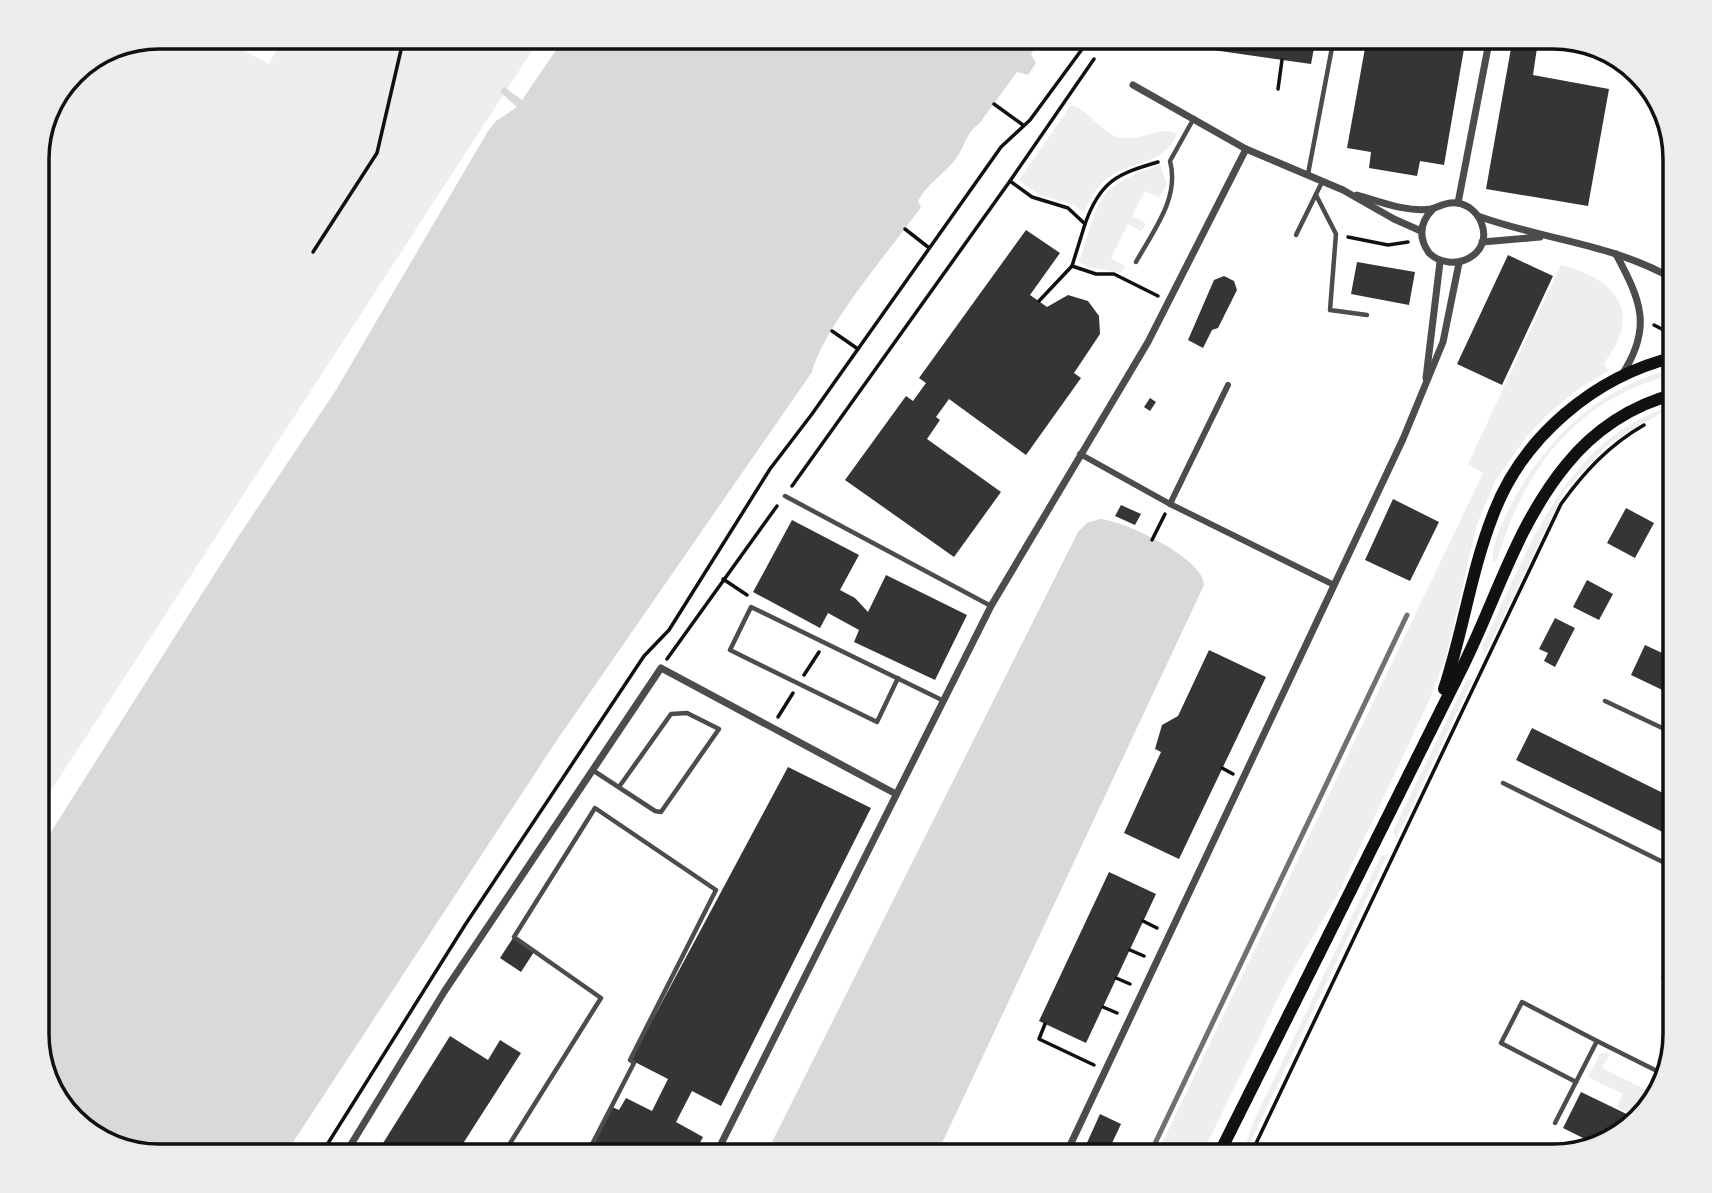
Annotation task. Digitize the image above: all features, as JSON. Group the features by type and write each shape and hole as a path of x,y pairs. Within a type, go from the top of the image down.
{"main road":[{"path":"1434,719 1455,652 1483,542 1505,487 1528,453 1553,424 1583,399 1621,376 1663,361"},
{"path":"1224,1144 1434,719 1460,673 1526,527 1552,482 1578,451 1605,428 1647,403 1663,398"}],"street":[{"path":"1458,203 1488,49"},
{"path":"1133,85 1246,149 1343,190 1421,231"},
{"path":"721,1144 991,606 1126,380 1169,302 1246,149"},
{"path":"1343,190 1397,205 1433,209"},
{"path":"1478,216 1483,228 1482,242 1474,256 1459,263 1440,262 1426,249 1421,231 1425,219 1433,209 1445,203 1458,203 1478,216 1616,254 1663,273"},
{"path":"1482,242 1546,236"},
{"path":"1616,254 1634,287 1642,323 1636,350 1621,376"},
{"path":"1424,389 1436,312 1440,262"},
{"path":"1071,1144 1424,389 1447,328 1459,263"},
{"path":"1169,506 1228,385"},
{"path":"1080,454 1169,506 1334,585"},
{"path":"351,1144 444,992 661,668 896,794"}],"lane":[{"path":"1308,174 1332,49"},
{"path":"1136,262 1170,197 1173,178 1170,161 1194,118"},
{"path":"1296,235 1323,181"},
{"path":"1316,195 1336,234 1330,310 1367,315"},
{"path":"785,496 991,606"},
{"path":"898,678 877,722 730,650 751,607 898,678 944,701"},
{"path":"1605,701 1663,728"},
{"path":"594,771 619,788 655,811 662,811 719,729 687,713 669,716 619,788"},
{"path":"1503,783 1663,862"},
{"path":"510,1144 601,998 514,937 595,808 716,890 630,1060 634,1063 592,1144"},
{"path":"1576,1082 1501,1043 1522,1002 1656,1071"},
{"path":"1555,1124 1597,1041"}],"path":[{"path":"313,252 377,153 401,49"},
{"path":"328,1144 465,925 645,656 669,630 770,469 1001,147 1024,126 1082,49"},
{"path":"661,668 1010,181 1094,59"},
{"path":"1278,89 1282,60"},
{"path":"994,104 1024,126"},
{"path":"1039,301 1072,266 1093,202 1112,179 1137,168 1170,161"},
{"path":"1010,181 1032,197 1068,208 1085,224"},
{"path":"905,229 929,247"},
{"path":"1336,234 1388,245 1408,242"},
{"path":"1072,266 1096,274 1114,274 1169,302"},
{"path":"1652,325 1663,330"},
{"path":"832,331 858,349"},
{"path":"1256,1144 1561,505 1575,484 1609,449 1648,423"},
{"path":"1152,540 1169,506"},
{"path":"723,579 748,595 751,607"},
{"path":"1143,922 1151,926"},
{"path":"1130,950 1138,954"},
{"path":"1116,978 1125,982"},
{"path":"1103,1007 1112,1011"},
{"path":"1045,1024 1039,1039 1106,1070"}],"shaded area":[{"path":"241,49 269,64 277,49 533,49 49,794 49,151 60,110 86,76 104,64 137,51"},
{"path":"557,49 1035,49 1031,54 1036,63 1028,75 1017,72 971,131 955,160 922,195 918,201 921,207 844,311 819,353 812,372 555,743 292,1144 158,1144 130,1140 110,1133 76,1107 57,1076 53,1063 49,1042 49,835 238,537 336,390 488,131 496,121 517,107 500,92 504,87 522,100"},
{"path":"1071,105 1114,136 1129,139 1163,131 1177,134 1171,145 1155,158 1115,173 1105,180 1084,212 1072,204 1039,195 1019,180"},
{"path":"1160,165 1167,184 1159,198 1145,191 1132,216 1146,224 1141,231 1128,224 1111,258 1125,266 1121,273 1088,267 1079,262 1102,199 1121,181"},
{"path":"1561,265 1580,271 1609,288 1618,300 1622,313 1622,328 1616,345 1604,363 1608,371 1577,390 1548,414 1527,436 1494,483 1477,524 1447,654 1429,701 1338,894 1286,982 1207,1144 1162,1144 1483,473 1468,464"},
{"path":"1663,371 1663,378 1640,385 1610,400 1583,419 1559,441 1522,495 1497,561 1493,562 1495,543 1508,511 1538,462 1556,440 1598,403 1647,376"},
{"path":"1663,410 1610,443 1565,490 1485,654 1482,647 1534,537 1554,503 1577,471 1604,443 1636,421"},
{"path":"1100,519 1112,521 1161,543 1191,564 1200,574 1204,585 942,1144 771,1144 1078,532 1087,523"},
{"path":"1473,679 1396,839 1393,831 1466,681"},
{"path":"1388,854 1249,1144 1246,1144 1252,1125 1381,856"},
{"path":"1600,1054 1610,1054 1602,1068 1648,1090 1629,1114 1617,1107 1623,1094 1588,1077"}],"building":[{"path":"1206,49 1314,49 1311,64"},
{"path":"1365,49 1464,49 1444,165 1420,161 1417,176 1369,168 1371,152 1347,148"},
{"path":"1511,49 1537,49 1533,75 1609,89 1588,206 1486,189"},
{"path":"1026,230 1060,253 1030,295 1047,307 1068,295 1088,301 1099,316 1100,334 1074,373 1081,378 1026,455 949,399 936,417 940,420 927,439 1001,492 954,557 845,480 906,396 913,401 926,383 919,378"},
{"path":"1508,255 1553,276 1502,385 1457,364"},
{"path":"1357,262 1415,272 1409,305 1351,294"},
{"path":"1224,276 1234,281 1237,290 1218,328 1212,330 1203,348 1188,340 1214,280"},
{"path":"1150,398 1156,402 1150,411 1144,407"},
{"path":"1393,499 1439,522 1410,581 1365,560"},
{"path":"1121,505 1141,514 1135,525 1115,516"},
{"path":"1626,508 1654,523 1635,558 1607,543"},
{"path":"792,520 859,555 840,590 855,598 868,612 886,575 967,615 935,680 854,642 859,630 828,613 820,628 753,592"},
{"path":"1587,580 1613,594 1599,620 1573,607"},
{"path":"1555,618 1575,628 1555,667 1544,661 1548,653 1539,649"},
{"path":"1645,645 1663,653 1663,690 1631,675"},
{"path":"1209,650 1266,677 1179,859 1124,833 1161,752 1155,749 1162,725 1178,716"},
{"path":"1532,728 1663,793 1663,832 1516,760"},
{"path":"788,767 871,808 721,1106 692,1091 676,1122 703,1137 699,1144 593,1144 612,1107 619,1110 626,1098 652,1111 668,1079 631,1060"},
{"path":"1109,872 1156,894 1086,1043 1039,1021"},
{"path":"513,938 534,952 521,972 500,958"},
{"path":"450,1036 488,1060 500,1040 521,1053 463,1144 382,1144"},
{"path":"1581,1092 1628,1115 1608,1129 1585,1139 1563,1128"},
{"path":"1100,1114 1121,1124 1112,1144 1086,1144"}],"railway":[{"path":"1155,1144 1407,615"}]}
